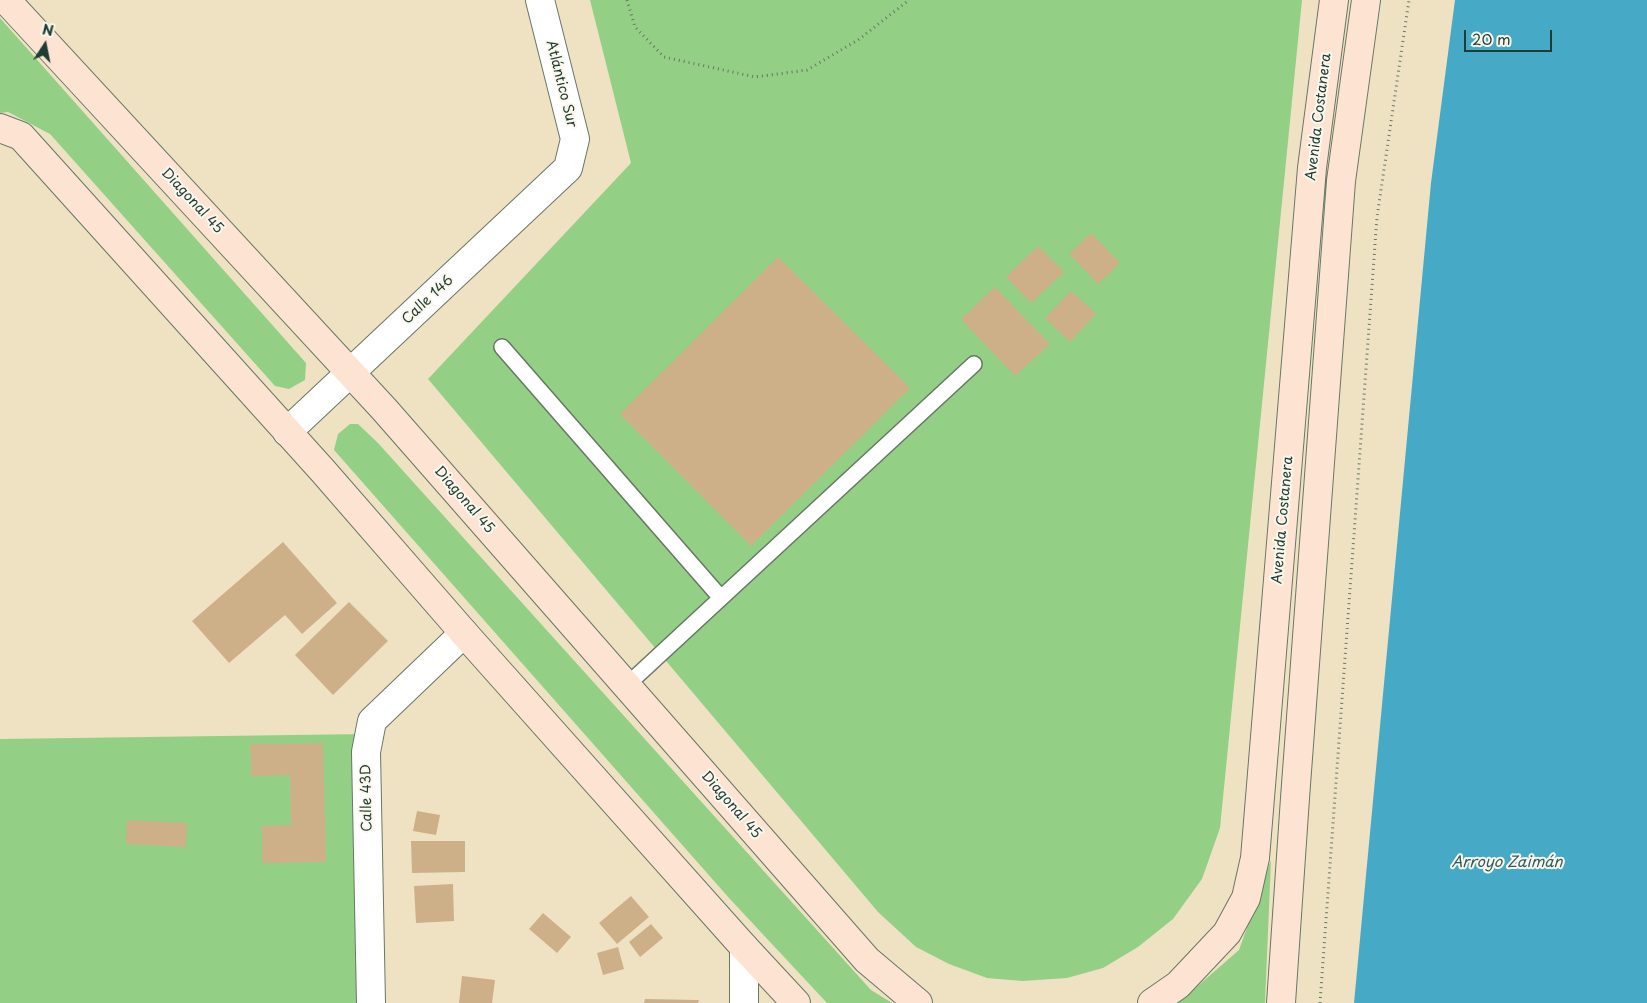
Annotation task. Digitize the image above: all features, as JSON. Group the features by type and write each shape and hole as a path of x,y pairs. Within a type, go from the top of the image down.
{"main road":[{"name":"Diagonal 45","path":"6,0 351,373 867,960 918,1003"},
{"name":"Avenida Costanera","path":"1152,1003 1178,984 1226,933 1246,898 1255,858 1312,168 1334,0"},
{"path":"1282,1003 1294,807 1341,181 1366,0"},
{"path":"0,128 21,136 323,471 464,633 796,1003"}],"street":[{"name":"Atlántico Sur","path":"540,0 575,138 568,168"},
{"name":"Calle 146","path":"288,432 568,168"},
{"name":"Calle 43D","path":"371,1003 366,752 372,721 464,633"},
{"path":"744,947 744,1003"}],"lane":[{"path":"502,347 721,598"},
{"path":"627,685 974,364"}],"path":[{"path":"628,0 635,27 664,57 754,77 808,70 858,40 909,0"},
{"path":"1320,1003 1377,217 1409,0"}],"green space":[{"path":"590,0 1302,0 1220,828 1202,879 1173,919 1138,947 1103,968 1067,978 1022,981 987,978 949,964 916,947 878,912 428,379 631,163"},
{"path":"0,18 306,363 305,380 289,389 275,386 50,134 8,112 0,113"},
{"path":"350,424 358,424 378,443 871,990 892,1003 827,1003 729,898 334,450 338,434"},
{"path":"366,734 373,1003 0,1003 0,739"},
{"path":"1271,860 1265,1003 1178,1003 1239,950"}],"water":[{"name":"Arroyo Zaimán","path":"1455,0 1647,0 1647,1003 1354,1003 1431,183"}],"building":[{"path":"1091,233 1120,263 1098,284 1069,254"},
{"path":"1038,246 1064,272 1031,303 1006,277"},
{"path":"778,257 910,388 751,546 620,414"},
{"path":"995,287 1050,344 1015,376 961,319"},
{"path":"1071,291 1096,314 1070,342 1045,318"},
{"path":"283,542 337,603 302,634 285,615 229,663 192,621"},
{"path":"349,602 388,641 333,695 295,655"},
{"path":"323,743 326,862 262,863 262,826 291,825 290,775 251,776 250,744"},
{"path":"417,811 440,815 436,835 413,831"},
{"path":"127,820 187,823 186,847 126,844"},
{"path":"411,841 465,841 465,872 412,873"},
{"path":"453,884 454,921 416,923 414,886"},
{"path":"631,896 649,917 617,944 599,923"},
{"path":"543,913 571,937 557,953 529,929"},
{"path":"651,924 663,938 640,957 629,942"},
{"path":"618,947 624,969 603,975 597,953"},
{"path":"462,976 495,980 492,1003 459,1003"},
{"path":"645,999 699,1000 698,1003 644,1003"}]}
